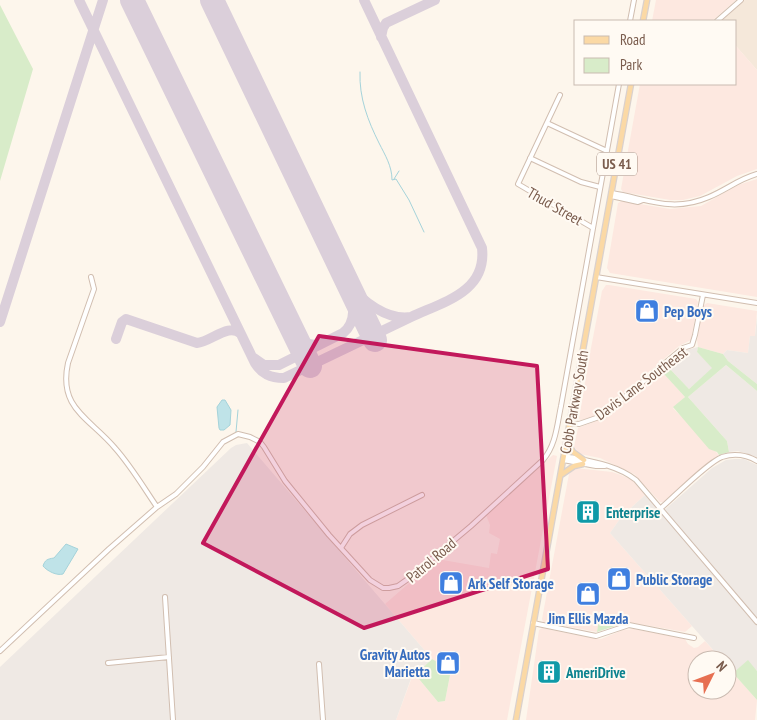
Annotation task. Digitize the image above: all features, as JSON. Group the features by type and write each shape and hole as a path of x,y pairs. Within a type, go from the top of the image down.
{"main road":[{"path":"643,20 646,0"},
{"name":"Cobb Parkway South","path":"516,720 632,85"},
{"path":"560,476 571,467 584,462 573,452 566,441"}],"street":[{"path":"630,20 634,0"},
{"path":"718,20 741,0"},
{"name":"Patrol Road","path":"0,651 109,548 157,507 176,494 203,467 223,442 238,434 260,442 285,481 341,548 370,580 383,588 398,586 408,580 471,526 547,456 554,440 619,85"},
{"path":"560,95 530,158 581,182 600,187"},
{"path":"547,123 607,151"},
{"name":"Thud Street","path":"530,158 518,184 593,228"},
{"path":"611,194 638,202 643,200 669,205 690,204 711,197 744,178 757,174"},
{"path":"91,277 94,289 65,376 67,394 77,411 117,450 157,507"},
{"path":"596,277 757,302"},
{"name":"Davis Lane Southeast","path":"570,423 579,424 602,416 684,348 692,345 703,295"},
{"path":"661,508 711,464 722,457 748,456 757,461"},
{"path":"563,458 596,466 607,466 632,477 661,508 757,622"},
{"path":"341,548 350,534 362,525 422,495"},
{"path":"165,597 173,720"},
{"path":"533,623 596,636 629,625 694,638"},
{"path":"108,663 169,657"},
{"path":"319,664 323,720"}],"highlighted area":[{"path":"319,336 537,366 548,569 364,628 203,543"}],"shaded area":[{"path":"656,0 736,0 713,20 652,20"},
{"path":"745,0 757,0 757,70 737,47 737,20 722,20"},
{"path":"737,47 757,70 757,169 737,176 700,196 683,200 670,200 623,192 621,189 640,85 737,85"},
{"path":"757,179 757,297 610,273 607,268 618,203 622,201 670,209 701,206 738,185"},
{"path":"606,285 696,299 698,302 691,340 679,346 598,416 581,420 579,419 590,353 602,291"},
{"path":"707,303 757,311 755,337 750,336 748,353 727,350 723,354 698,347 697,340 703,306"},
{"path":"757,317 757,384 728,361 723,354 727,350 748,353 750,336 755,336"},
{"path":"698,347 697,352 713,368 689,389 670,369 664,374 660,369 683,351"},
{"path":"726,365 757,391 757,457 738,451 729,452 727,441 688,397"},
{"path":"660,369 685,397 673,408 719,455 663,502 660,502 634,474 600,458 580,454 574,447 578,428 604,418"},
{"path":"247,443 432,659 416,674 413,673 396,720 0,720 0,667 231,448"},
{"path":"553,455 557,456 507,720 396,720 412,677 419,679 438,702 445,701 451,671 432,659 385,604 437,559 489,568 491,553 497,554 500,539 489,533 490,525 486,515"},
{"path":"744,459 757,465 757,671 748,661 737,670 737,650 713,650 610,533 622,516 645,495 661,513 712,468 726,460"},
{"path":"575,468 612,472 621,475 632,480 645,495 622,516 610,533 692,626 685,632 628,622 624,623 617,617 601,614 597,632 543,622 542,619 569,474"},
{"path":"542,628 601,639 623,630 634,629 685,639 694,648 705,641 713,650 687,650 687,700 737,700 737,677 757,700 755,720 526,720 539,630"}],"green space":[{"path":"0,5 33,69 0,181"},
{"path":"698,347 723,354 728,361 757,384 757,391 726,365 688,397 727,441 729,452 719,455 717,452 709,449 673,407 685,397 664,374 670,369 689,389 712,368 697,352"},
{"path":"600,614 617,617 624,623 597,632"},
{"path":"432,659 451,670 445,701 438,702 419,679 412,677 413,673 416,674"},
{"path":"748,660 757,671 757,700 737,678 737,670"}],"water":[{"path":"222,400 225,400 231,410 230,425 224,430 220,430 217,407"},
{"path":"66,544 78,549 63,574 55,574 43,566 48,559 54,558"}],"waterway":[{"path":"360,72 361,91 365,109 388,161 392,180 396,179 409,200 424,232"},
{"path":"394,179 399,171"},
{"path":"236,432 238,410"}],"taxiway":[{"path":"79,0 255,363 261,370 267,375 284,378 411,317 393,316 384,313 368,303 348,283"},
{"path":"0,322 103,0"},
{"path":"364,0 482,248 482,263 478,275 470,285 449,300 411,317"},
{"path":"381,37 386,23 435,0"},
{"path":"254,358 264,365 279,365 343,333 348,328 353,317 353,304 349,285"},
{"path":"116,339 122,322 126,319 197,343 225,331 231,330 241,334"},
{"path":"294,333 304,342 318,345"}],"runway":[{"path":"132,0 310,366"},
{"path":"212,0 375,340"}],"place":[{"name":"Pep Boys","path":"647,311"},
{"name":"Enterprise","path":"588,512"},
{"name":"Public Storage","path":"619,579"},
{"name":"Ark Self Storage","path":"451,583"},
{"name":"Jim Ellis Mazda","path":"588,594"},
{"name":"Gravity Autos Marietta","path":"448,663"},
{"name":"AmeriDrive","path":"549,672"}]}
